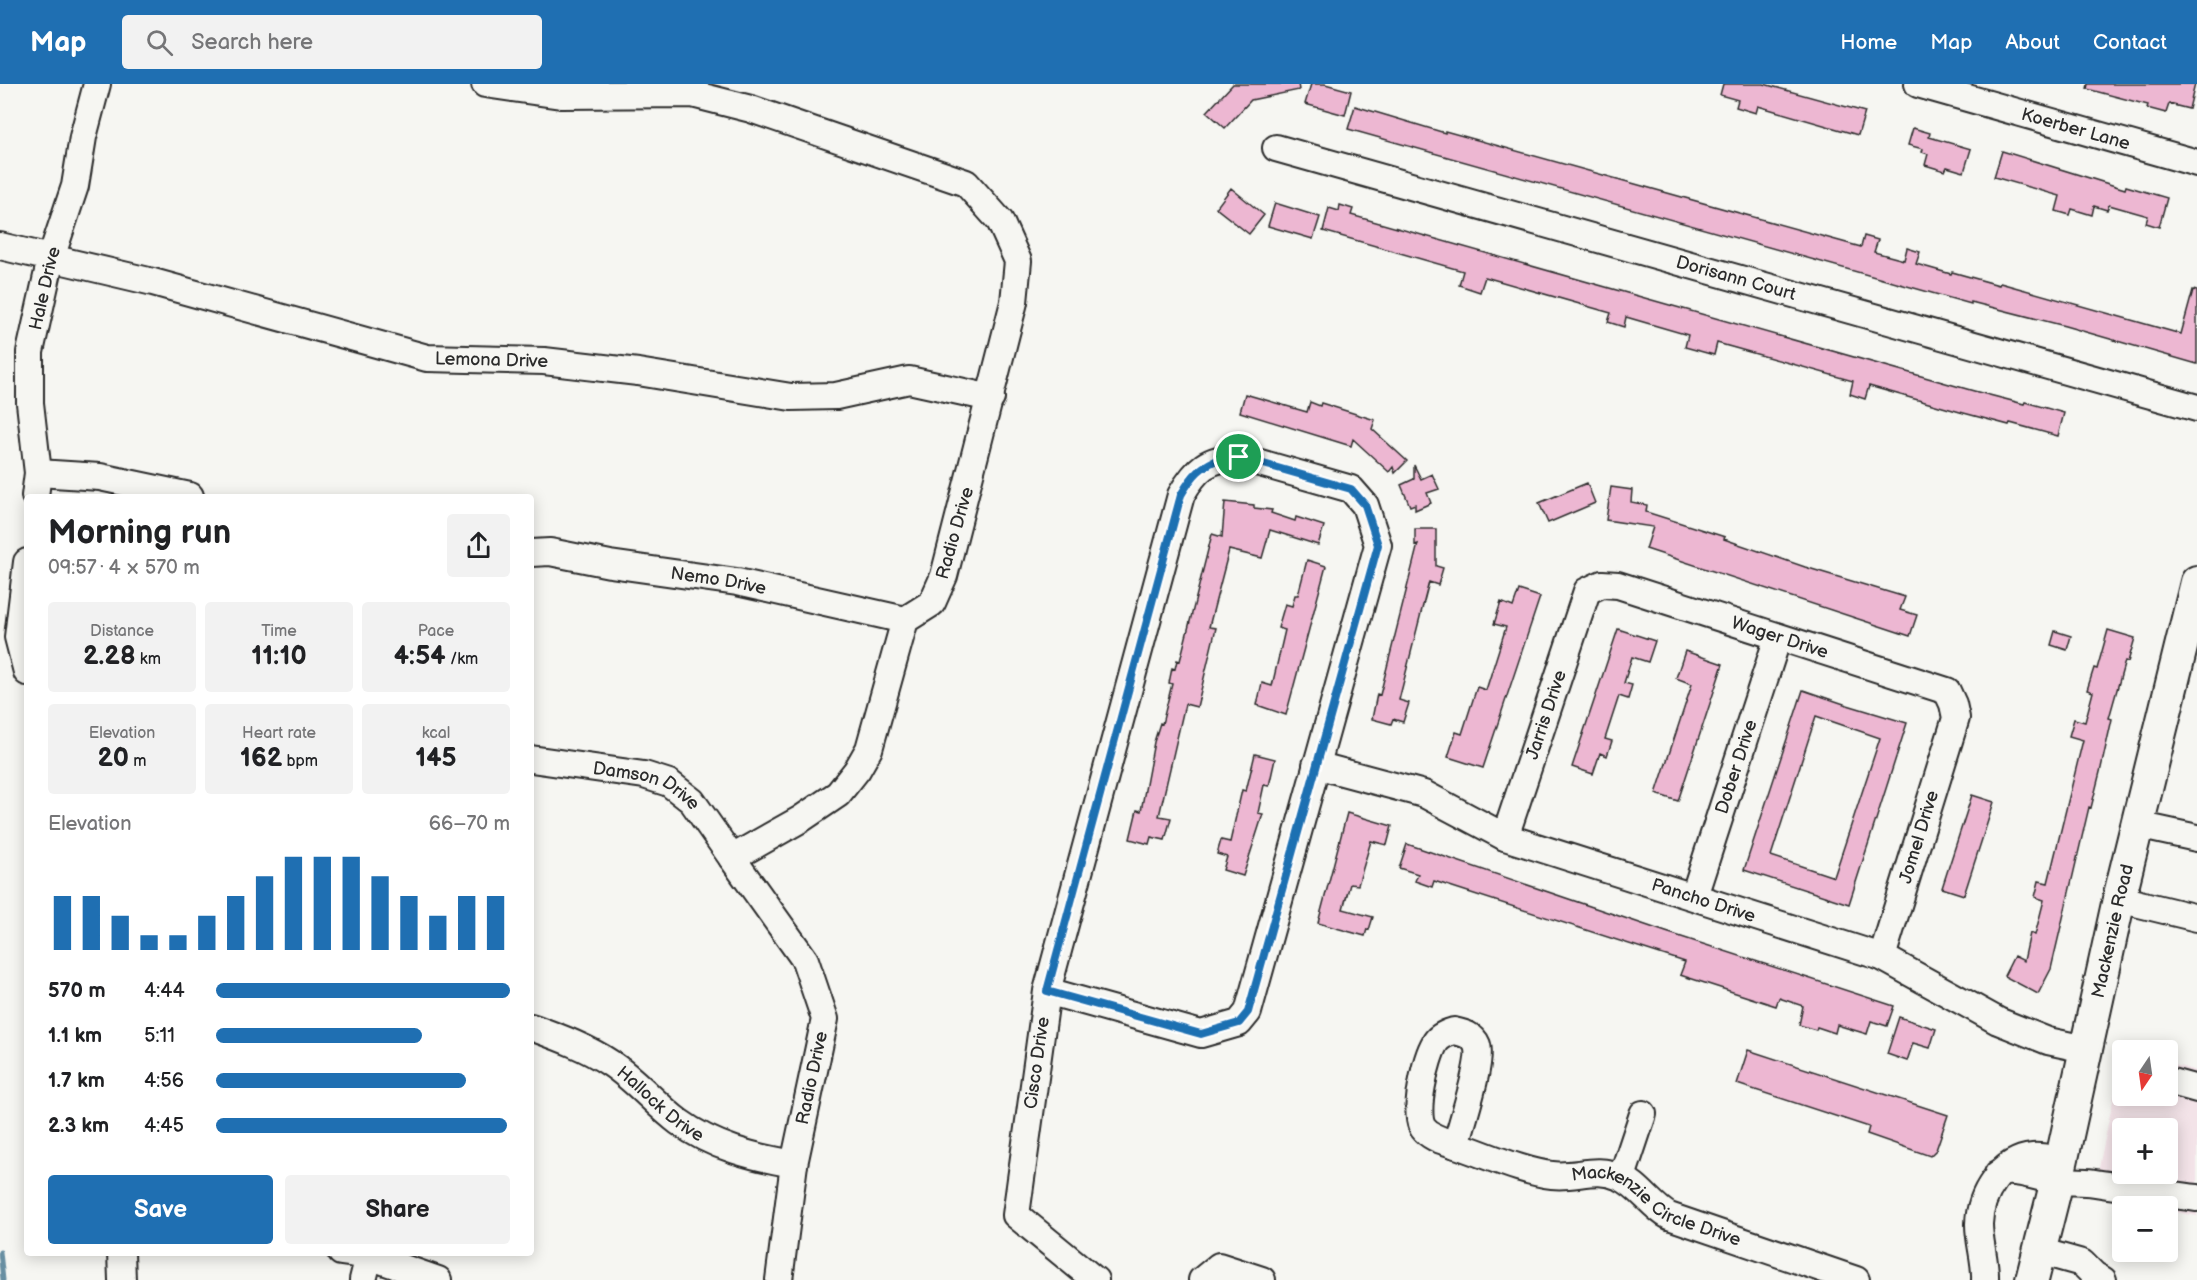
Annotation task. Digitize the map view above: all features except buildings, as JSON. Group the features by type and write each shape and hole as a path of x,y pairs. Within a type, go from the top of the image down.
{"main road":[{"name":"Mackenzie Road","path":"2036,1266 2137,825 2192,626 2197,582"}],"street":[{"name":"Hale Drive","path":"37,485 30,402 30,352 51,258 75,186 83,137 97,84"},
{"name":"Radio Drive","path":"485,84 561,95 692,94 751,109 966,183 1000,221 1018,261 1014,302 944,576 932,603 905,620"},
{"name":"Koerber Lane","path":"1918,84 2197,163"},
{"name":"Dorisann Court","path":"1276,148 2197,408"},
{"name":"Lemona Drive","path":"0,246 153,282 427,358 544,361 638,372 791,397 836,396 909,380 991,398"},
{"name":"Cisco Drive","path":"1095,1280 1016,1215 1047,991 1181,495 1193,474 1208,463 1224,457 1239,457 1351,489 1365,505 1378,545 1316,765"},
{"path":"37,485 100,477 181,494"},
{"name":"Nemo Drive","path":"534,553 550,552 610,564 737,582 905,620"},
{"name":"Wager Drive","path":"1587,591 1602,584 1618,585 1947,692 1956,718"},
{"path":"24,587 18,637 24,660"},
{"name":"Jarris Drive","path":"1505,837 1587,591"},
{"path":"732,858 801,819 838,794 857,770 869,749 905,620"},
{"name":"Dober Drive","path":"1694,896 1778,637"},
{"name":"Jomel Drive","path":"1882,957 1956,718"},
{"name":"Damson Drive","path":"534,759 644,775 669,783 692,801 732,858"},
{"path":"1047,991 1201,1034 1239,1023 1248,1012 1316,765"},
{"name":"Pancho Drive","path":"1316,765 1424,794 1505,837 1882,957 1998,1021 2040,1038 2085,1049"},
{"path":"2137,825 2197,838"},
{"name":"Radio Drive","path":"732,858 805,960 825,1019 794,1164 779,1280"},
{"path":"2119,899 2197,918"},
{"name":"Hallock Drive","path":"534,1028 610,1063 635,1082 679,1122 698,1134 743,1153 794,1164"},
{"path":"2178,1084 2197,1089"},
{"path":"1622,1178 1643,1114"},
{"name":"Mackenzie Circle Drive","path":"1455,1145 1551,1175 1594,1171 1609,1173 1622,1178 1658,1210 1670,1216 1856,1280"},
{"path":"1985,1280 1986,1263 1979,1226 1992,1182 1998,1174 2059,1171 2092,1182 2197,1198"},
{"path":"121,1256 122,1280"},
{"path":"347,1256 366,1268 438,1280"},
{"path":"2036,1266 2082,1263 2103,1280"},
{"path":"1202,1280 1219,1266 1262,1280"}],"shaded area":[{"path":"2178,1066 2197,1071 2197,1216 2178,1213 2178,1196 2112,1196 2112,1200 2093,1196 2112,1105 2178,1106"}],"waterway":[{"path":"0,1252 3,1280"}],"route":[{"path":"1224,457 1239,457 1351,489 1365,505 1378,545 1248,1012 1239,1023 1201,1034 1047,991 1181,495 1193,474 1208,463 1224,457"}]}
